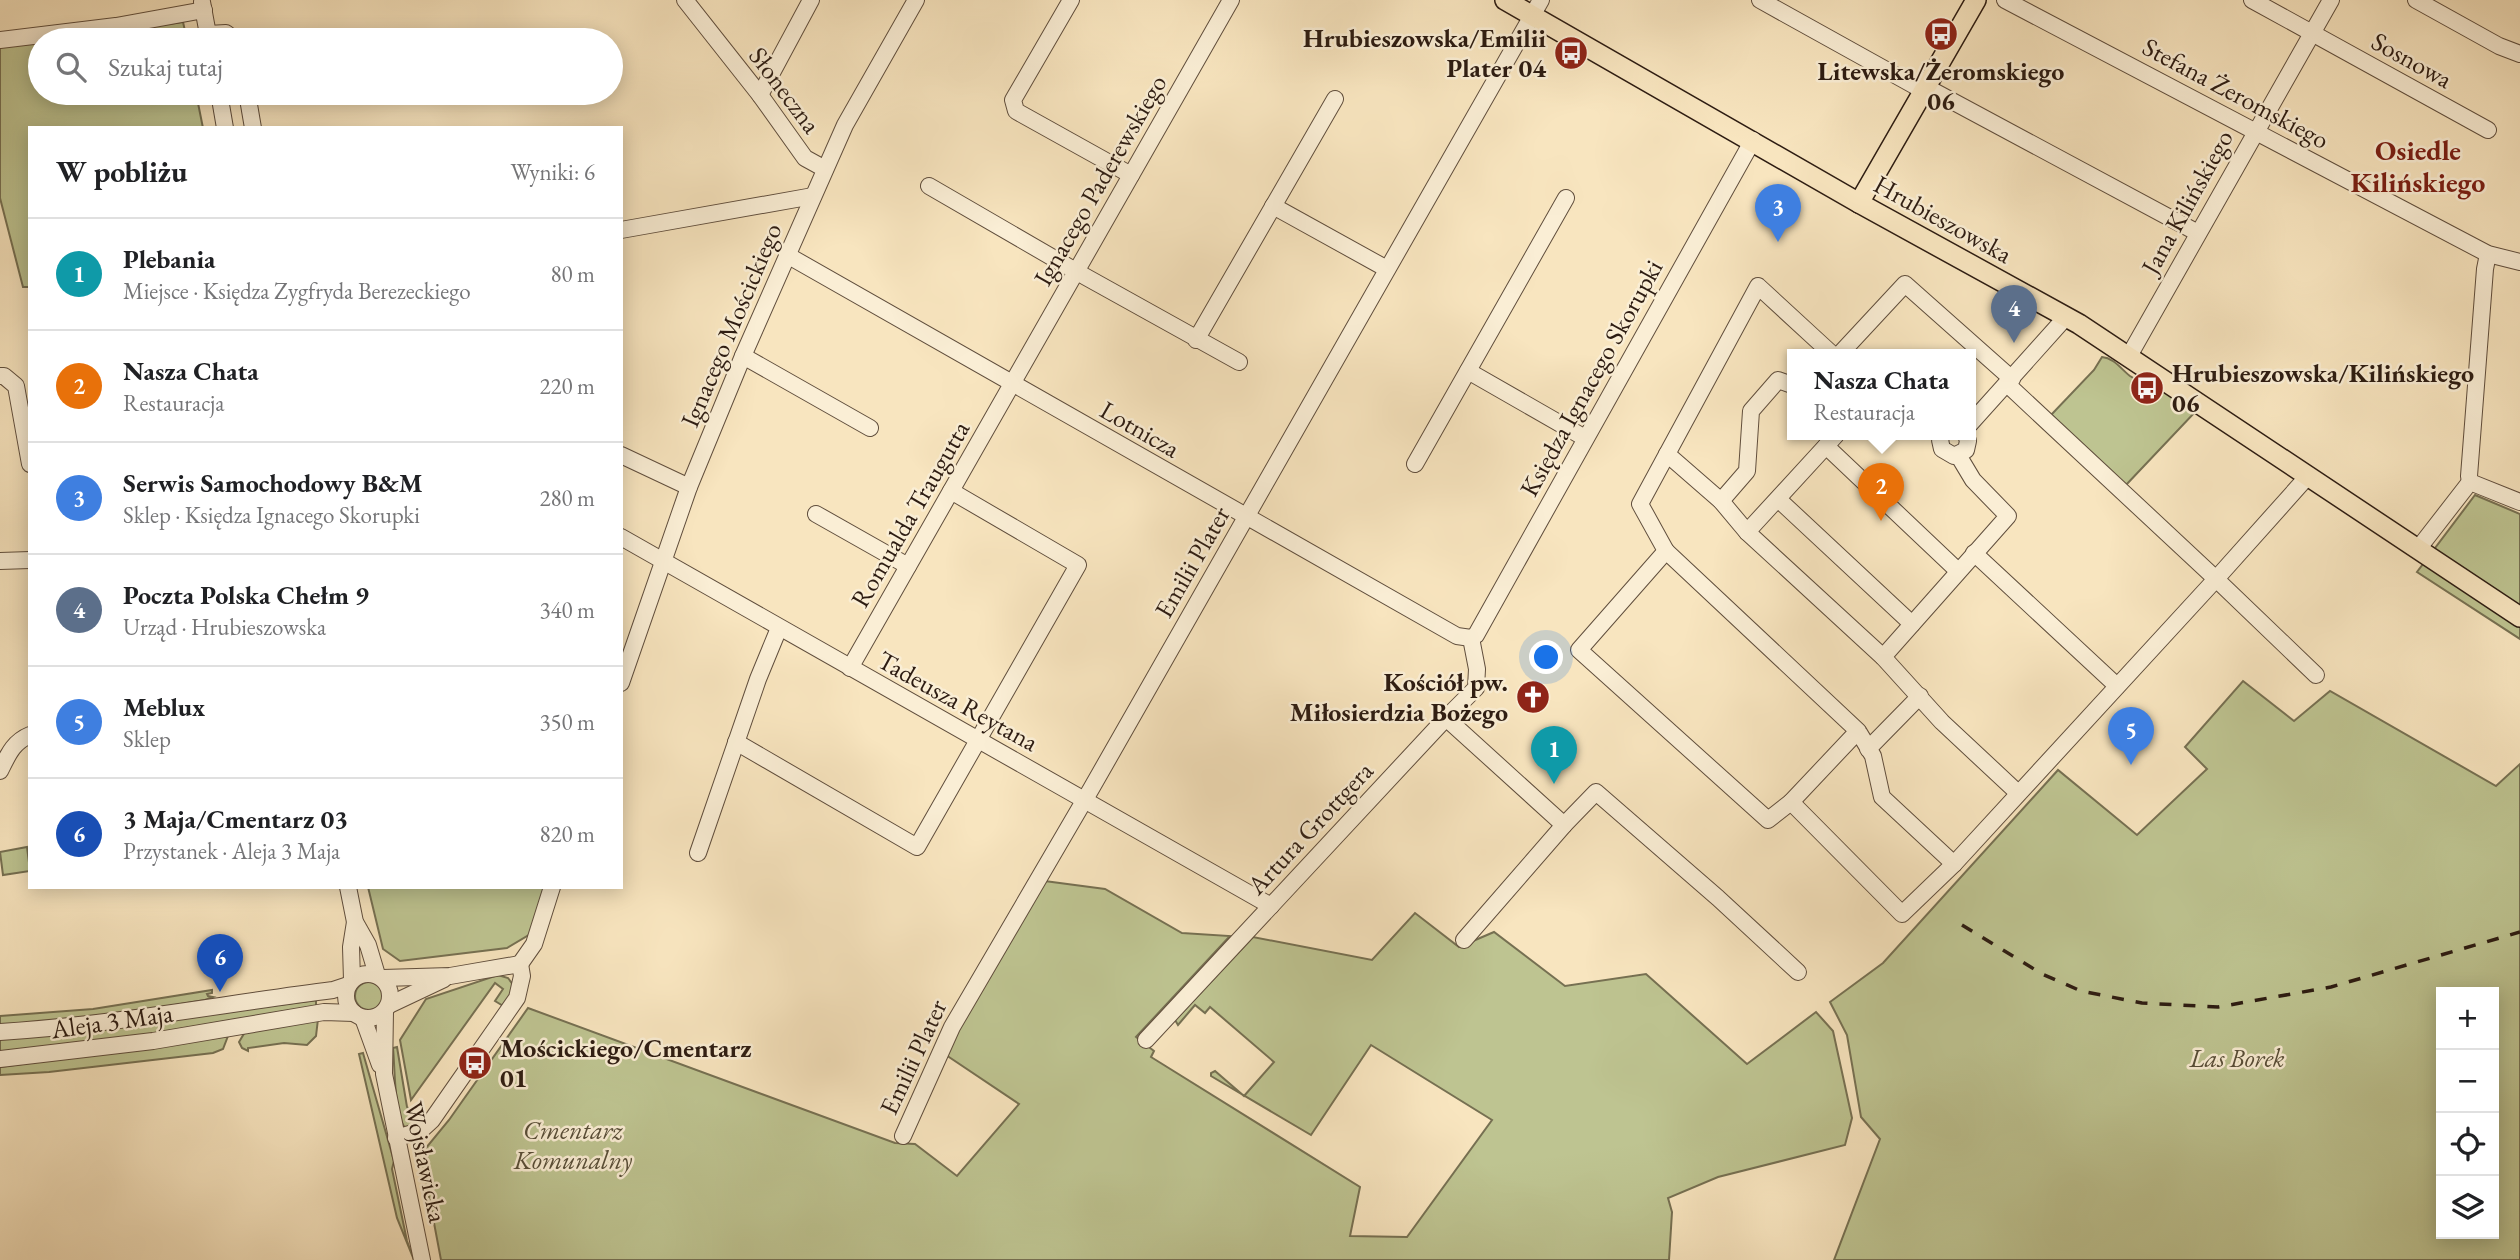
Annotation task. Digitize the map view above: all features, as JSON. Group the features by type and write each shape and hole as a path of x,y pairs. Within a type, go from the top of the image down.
{"main road":[{"name":"Hrubieszowska","path":"1505,0 1537,8 1859,203 2066,317 2129,356 2520,617"},
{"path":"1859,203 1976,0"}],"street":[{"name":"Słoneczna","path":"685,0 760,95 805,158 825,169"},
{"path":"760,95 811,0"},
{"name":"Ignacego Mościckiego","path":"623,678 689,487 743,356 845,125 916,0"},
{"path":"1071,0 1013,100 1016,111 1131,175"},
{"name":"Ignacego Paderewskiego","path":"1012,384 1231,0"},
{"path":"1760,0 2198,233"},
{"name":"Stefana Żeromskiego","path":"2005,0 2488,254 2520,262"},
{"name":"Sosnowa","path":"2252,0 2488,130"},
{"name":"Jana Kilińskiego","path":"2129,356 2331,0"},
{"path":"2416,0 2499,46 2520,54"},
{"path":"99,28 203,5 207,28"},
{"name":"Emilii Plater","path":"903,1136 952,1027 1537,8"},
{"path":"0,40 28,37"},
{"path":"1196,340 1335,99"},
{"path":"221,105 225,126"},
{"path":"249,105 253,126"},
{"name":"Księdza Ignacego Skorupki","path":"1471,638 1476,635 1753,140"},
{"path":"929,186 1239,362"},
{"path":"623,230 813,196"},
{"path":"1415,464 1566,198"},
{"path":"1273,206 1387,269"},
{"path":"2418,549 2470,482 2488,254"},
{"name":"Lotnicza","path":"787,256 1457,636 1471,638"},
{"path":"1837,349 1905,284 1974,349"},
{"path":"1827,349 1758,286 1640,504 1666,551 1858,731 1873,756 1882,797 1954,864"},
{"path":"1976,418 2066,317"},
{"path":"1976,351 2316,675"},
{"path":"743,356 870,428"},
{"path":"1468,371 1585,438"},
{"path":"0,376 4,376 16,386 28,453"},
{"path":"1721,501 1747,471 1751,411 1779,380 1787,383"},
{"name":"Romualda Traugutta","path":"850,668 1012,384"},
{"path":"1939,440 1945,453 1958,455"},
{"path":"1958,455 1968,446 1967,440"},
{"path":"1747,532 1831,441 1958,571"},
{"path":"1667,454 1721,501 1747,532 1883,657 1942,722 2018,793"},
{"path":"1883,657 2008,516 1973,480 1958,455"},
{"path":"623,456 689,487"},
{"path":"1791,802 1902,914 1954,864 2308,476"},
{"path":"2470,482 2520,502"},
{"path":"736,741 916,847 1078,565 951,492"},
{"path":"1778,499 1912,624"},
{"path":"816,514 908,566"},
{"name":"Tadeusza Reytana","path":"623,538 1271,906"},
{"path":"1666,551 1579,650 1768,820 1791,802 1858,731"},
{"path":"1975,552 2117,686"},
{"path":"0,561 28,560"},
{"path":"698,853 736,741 779,628"},
{"name":"Artura Grottgera","path":"1146,1040 1476,688 1477,669 1471,638"},
{"path":"1868,749 1920,696"},
{"path":"1446,718 1564,825"},
{"path":"0,771 12,748 28,735"},
{"path":"1464,940 1596,792 1798,972"},
{"path":"348,889 355,922 368,945 380,976 390,990 387,1007"},
{"path":"396,1138 425,1129 517,998 522,976 520,964 534,944 551,889"},
{"path":"355,922 346,1000 358,1015 379,1016 387,1007 450,976"},
{"path":"350,983 360,975 450,976 520,964"},
{"name":"Aleja 3 Maja","path":"0,1032 74,1026 163,1014 333,990 350,983"},
{"name":"Wojsławicka","path":"384,1074 387,1007"},
{"name":"Aleja 3 Maja","path":"0,1059 153,1041 324,1012 358,1015"},
{"name":"Wojsławicka","path":"358,1015 384,1074 422,1260"}],"green space":[{"path":"183,22 184,28 136,28"},
{"path":"28,42 28,105 198,105 203,126 28,126 28,287 23,287 0,198 0,45"},
{"path":"2102,357 2114,362 2136,380 2177,397 2197,410 2125,486 2051,415 2094,370"},
{"path":"2475,495 2520,514 2520,639 2417,572"},
{"name":"Las Borek","path":"2243,681 2294,721 2330,691 2496,786 2520,764 2520,1260 1834,1260 1880,1139 1861,1117 1847,1035 1830,1002 1883,963 2058,770 2137,835 2207,769 2185,747"},
{"path":"27,847 28,871 3,875 0,852"},
{"name":"Cmentarz Komunalny","path":"1037,880 1105,889 1182,933 1230,936 1136,1037 1154,1051 1151,1057 1360,1187 1350,1236 1407,1237 1492,1120 1371,1045 1311,1135 1244,1096 1274,1062 1210,1007 1205,1013 1195,1005 1178,1025 1175,1020 1253,937 1372,960 1415,913 1459,947 1494,932 1565,986 1646,974 1747,1064 1816,1012 1833,1031 1852,1118 1845,1145 1718,1177 1668,1198 1672,1212 1669,1260 441,1260 421,1154 449,1120 528,1008 895,1143 915,1144 957,1176 1019,1104 940,1051"},
{"path":"368,889 546,889 532,933 507,948 400,961 383,949"},
{"path":"498,975 508,978 514,986 505,1007 495,1001 503,989 495,983 411,1100 400,1040 426,999"},
{"path":"369,982 379,986 383,996 379,1006 369,1010 359,1006 355,996 359,986"},
{"path":"212,990 212,993 207,994 213,997 205,1000 114,1015 0,1026 0,1016 93,1009"},
{"path":"316,1000 316,1006 121,1039 0,1054 0,1038 120,1026"},
{"path":"318,1019 316,1036 307,1045 284,1043 248,1048 248,1051 242,1048 239,1042 245,1032"},
{"path":"228,1036 223,1049 213,1053 0,1075 0,1067"},
{"path":"397,1047 407,1107 424,1120 405,1128 401,1121 396,1090 393,1048"},
{"path":"363,1053 394,1161 392,1169 407,1241 414,1260 397,1218 359,1054"},
{"path":"1215,1071 1242,1094 1211,1076 1211,1073"}],"railway":[{"path":"1962,925 2042,974 2081,991 2142,1003 2218,1007 2331,987 2520,932"}],"place":[{"name":"Litewska/Żeromskiego 06","path":"1941,34"},
{"name":"Hrubieszowska/Emilii Plater 04","path":"1571,53"},
{"name":"Serwis Samochodowy B&M","path":"1778,242"},
{"name":"Poczta Polska Chełm 9","path":"2014,343"},
{"name":"Hrubieszowska/Kilińskiego 06","path":"2147,388"},
{"name":"Nasza Chata","path":"1881,521"},
{"name":"Kościół pw. Miłosierdzia Bożego","path":"1533,697"},
{"name":"Meblux","path":"2131,765"},
{"name":"Plebania","path":"1554,784"},
{"name":"3 Maja/Cmentarz 03","path":"220,992"},
{"name":"Mościckiego/Cmentarz 01","path":"475,1063"}],"district":[{"name":"Osiedle Kilińskiego","path":"2418,166"}]}
